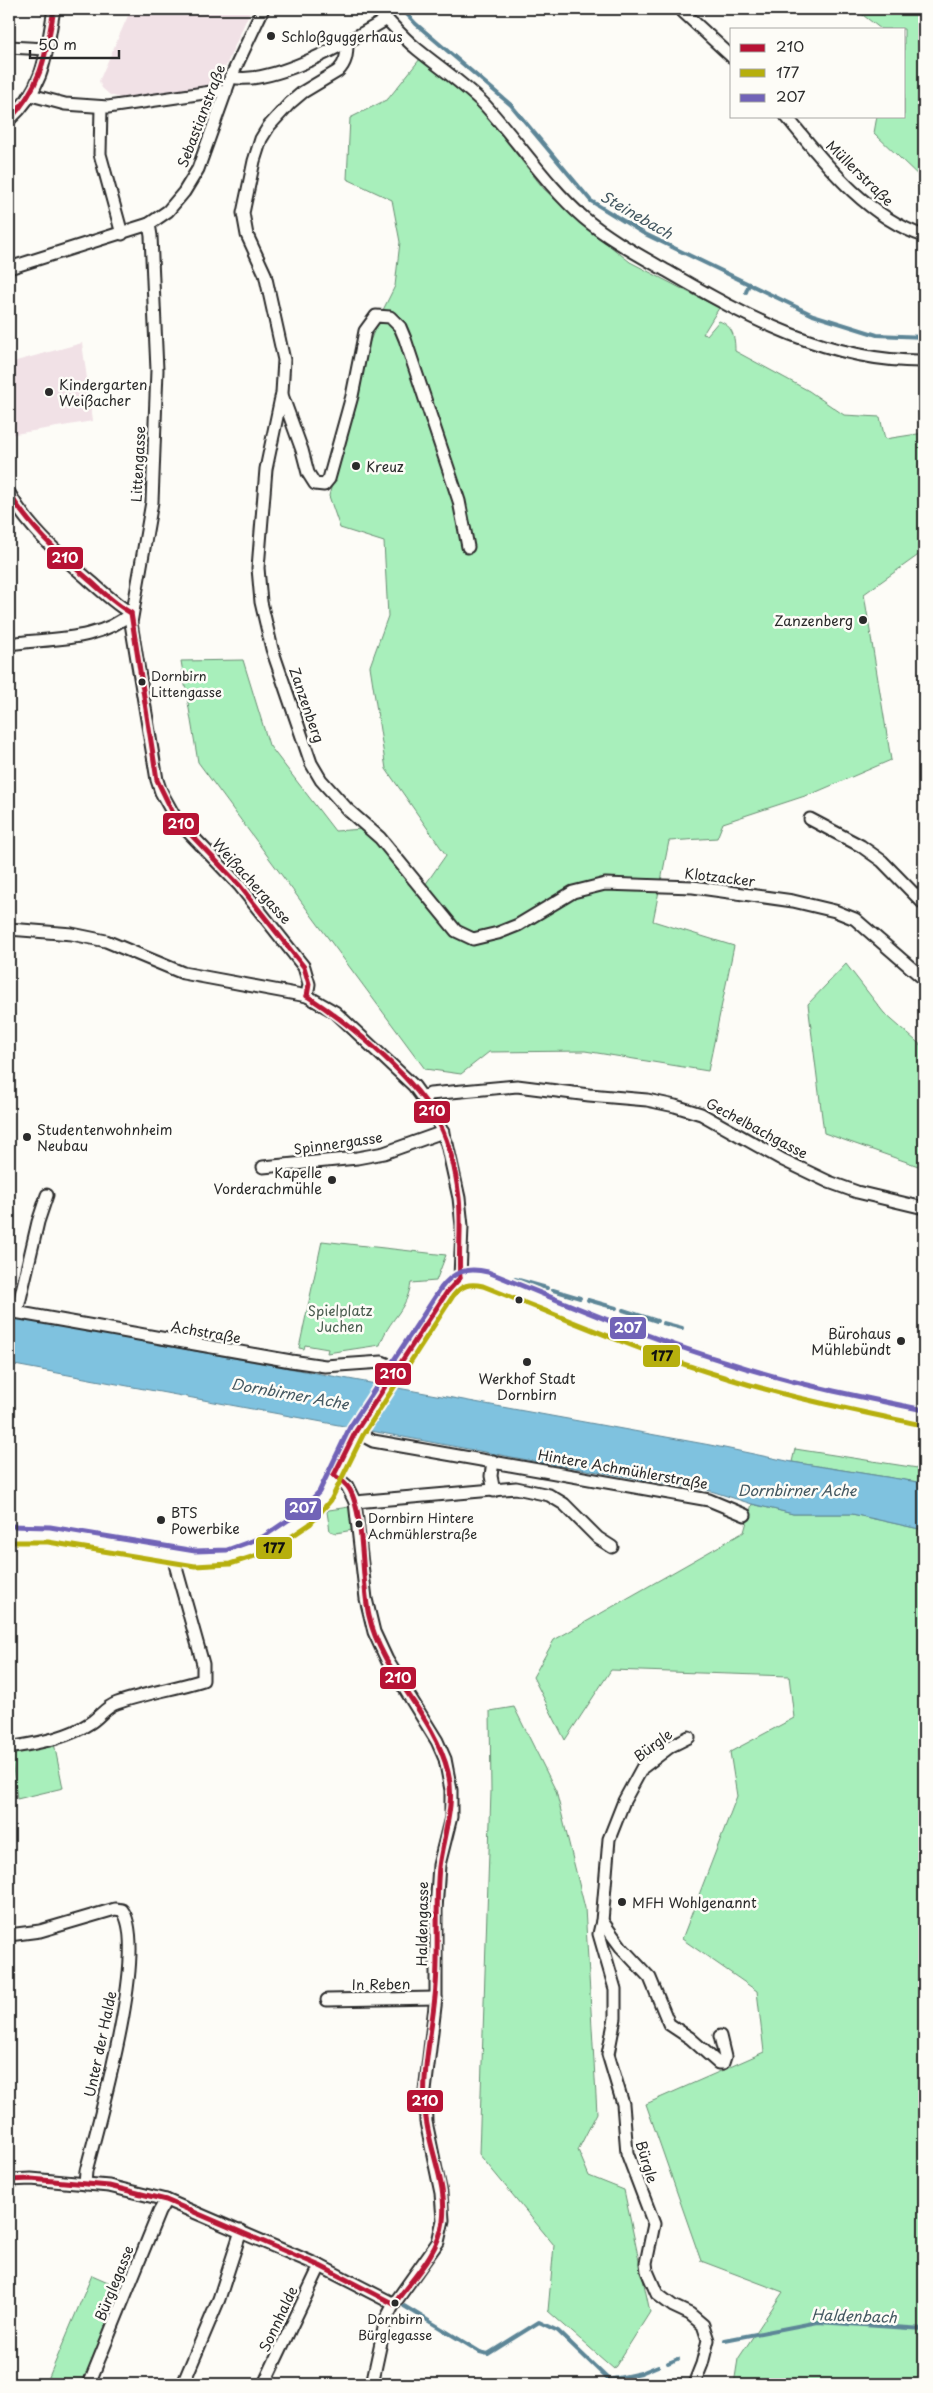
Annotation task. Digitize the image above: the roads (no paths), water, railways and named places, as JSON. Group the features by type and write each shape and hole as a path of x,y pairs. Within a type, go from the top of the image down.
{"street":[{"path":"9,120 32,95 41,74 54,9"},
{"name":"Sebastianstraße","path":"9,268 122,234 148,224 168,211 184,192 198,169 231,76 263,9"},
{"path":"377,9 414,47 483,104 584,218 623,246 703,292 802,340 868,357 892,361 924,361"},
{"path":"680,9 730,55"},
{"path":"231,76 238,78 280,72 347,43 387,19"},
{"name":"Zanzenberg","path":"347,43 344,65 338,72 290,103 269,126 262,139 248,184 244,224 265,274 284,360 282,393 266,469 258,568 261,602 272,649 311,763 321,780 348,810 380,838 456,931 473,939 498,933"},
{"path":"9,47 46,49"},
{"path":"32,95 65,104 100,107 218,91 226,92"},
{"path":"100,107 100,154 122,234"},
{"name":"Müllerstraße","path":"788,118 817,154 864,201 887,220 924,236"},
{"name":"Littengasse","path":"131,613 152,502 157,370 151,236 148,224"},
{"name":"Zanzenberg","path":"282,393 308,473 315,484 324,485 329,479 352,396 365,331 376,316 390,317 400,327 405,339 459,501 468,546"},
{"path":"9,493 26,520 49,545 131,613 119,623 87,633 50,641 9,644"},
{"name":"Weißachergasse","path":"131,613 147,724 161,792 176,819 240,886 304,967 309,984 307,996"},
{"path":"810,819 861,846 882,861 924,904"},
{"name":"Klotzacker","path":"498,933 518,924 573,892 605,884 693,887 793,901 835,911 855,919 924,979"},
{"path":"9,929 72,934 97,939 183,973 307,996 335,1012 414,1086 424,1098 443,1132 460,1207 462,1226 460,1278"},
{"name":"Gechelbachgasse","path":"424,1098 430,1094 517,1086 647,1100 701,1114 783,1160 829,1182 857,1192 924,1208"},
{"name":"Spinnergasse","path":"263,1167 357,1158 384,1153 443,1132"},
{"path":"13,1312 47,1195"},
{"path":"9,1534 49,1534 173,1557 202,1559 228,1557 266,1544 286,1533 312,1513 325,1496 355,1433 447,1292 460,1278 467,1276 485,1279 652,1345 730,1371 795,1389 924,1418"},
{"name":"Achstraße","path":"13,1312 325,1366 382,1362 397,1368"},
{"name":"Hintere Achmühlerstraße","path":"355,1433 373,1441 710,1500 745,1515"},
{"path":"492,1461 491,1476 494,1491"},
{"name":"Haldengasse","path":"334,1475 347,1486 355,1502 371,1624 387,1660 437,1741 445,1760 452,1790 451,1816 439,1873 436,1910 436,1998 426,2074 426,2122 441,2193 443,2220 438,2242 394,2304 386,2319 372,2384"},
{"path":"355,1502 516,1488 549,1495 564,1504 598,1538 612,1547"},
{"path":"9,1748 68,1734 89,1724 107,1708 116,1703 177,1689 203,1680 203,1664 173,1557"},
{"name":"Bürgle","path":"688,1737 671,1746 642,1768 624,1801 609,1839 602,1921 599,1934 615,1989 615,2018 608,2054 623,2104 627,2153 654,2224 646,2263 647,2271 658,2294 673,2306 690,2314 703,2325 708,2340 702,2364 694,2384"},
{"name":"Unter der Halde","path":"9,1935 40,1931 115,1909 122,1910 127,1916 130,1954 128,1980 119,2035 86,2171 85,2184"},
{"path":"602,1921 621,1947 650,1978 669,2024 690,2038 718,2063 723,2063 725,2057 720,2036"},
{"name":"In Reben","path":"326,2000 436,1998"},
{"path":"9,2180 85,2184 136,2192 166,2200 320,2266 394,2304"},
{"name":"Bürglegasse","path":"91,2379 159,2212 166,2200"},
{"path":"182,2384 219,2299 241,2231"},
{"name":"Sonnhalde","path":"264,2384 320,2266"}],"water":[{"name":"Dornbirner Ache","path":"9,1317 710,1445 792,1462 924,1483 924,1530 852,1514 793,1514 711,1491 533,1461 9,1364"}],"waterway":[{"name":"Steinebach","path":"402,9 416,24 511,105 591,201 643,233 813,315 877,335 924,337"},
{"path":"746,292 749,284"},
{"path":"515,1279 547,1288"},
{"path":"553,1290 580,1298"},
{"path":"588,1300 616,1308"},
{"path":"623,1310 657,1321"},
{"path":"663,1323 682,1328"},
{"name":"Haldenbach","path":"404,2306 480,2352 488,2354 539,2322 558,2331 609,2380 641,2373 658,2366"},
{"name":"Haldenbach","path":"725,2340 818,2322 924,2329"},
{"name":"Haldenbach","path":"668,2363 678,2359"}],"place":[{"name":"Schloßguggerhaus","path":"271,36"},
{"name":"Kindergarten Weißacher","path":"49,392"},
{"name":"Kreuz","path":"356,466"},
{"name":"Zanzenberg","path":"863,620"},
{"name":"Dornbirn Littengasse","path":"142,682"},
{"name":"Studentenwohnheim Neubau","path":"27,1137"},
{"name":"Kapelle Vorderachmühle","path":"332,1180"},
{"name":"Bürohaus Mühlebündt","path":"901,1341"},
{"name":"Werkhof Stadt Dornbirn","path":"527,1362"},
{"name":"BTS Powerbike","path":"161,1520"},
{"name":"Dornbirn Hintere Achmühlerstraße","path":"359,1524"},
{"name":"MFH Wohlgenannt","path":"622,1902"},
{"name":"Dornbirn Bürglegasse","path":"395,2303"}],"park label":[{"name":"Spielplatz Juchen","path":"340,1318"}]}
